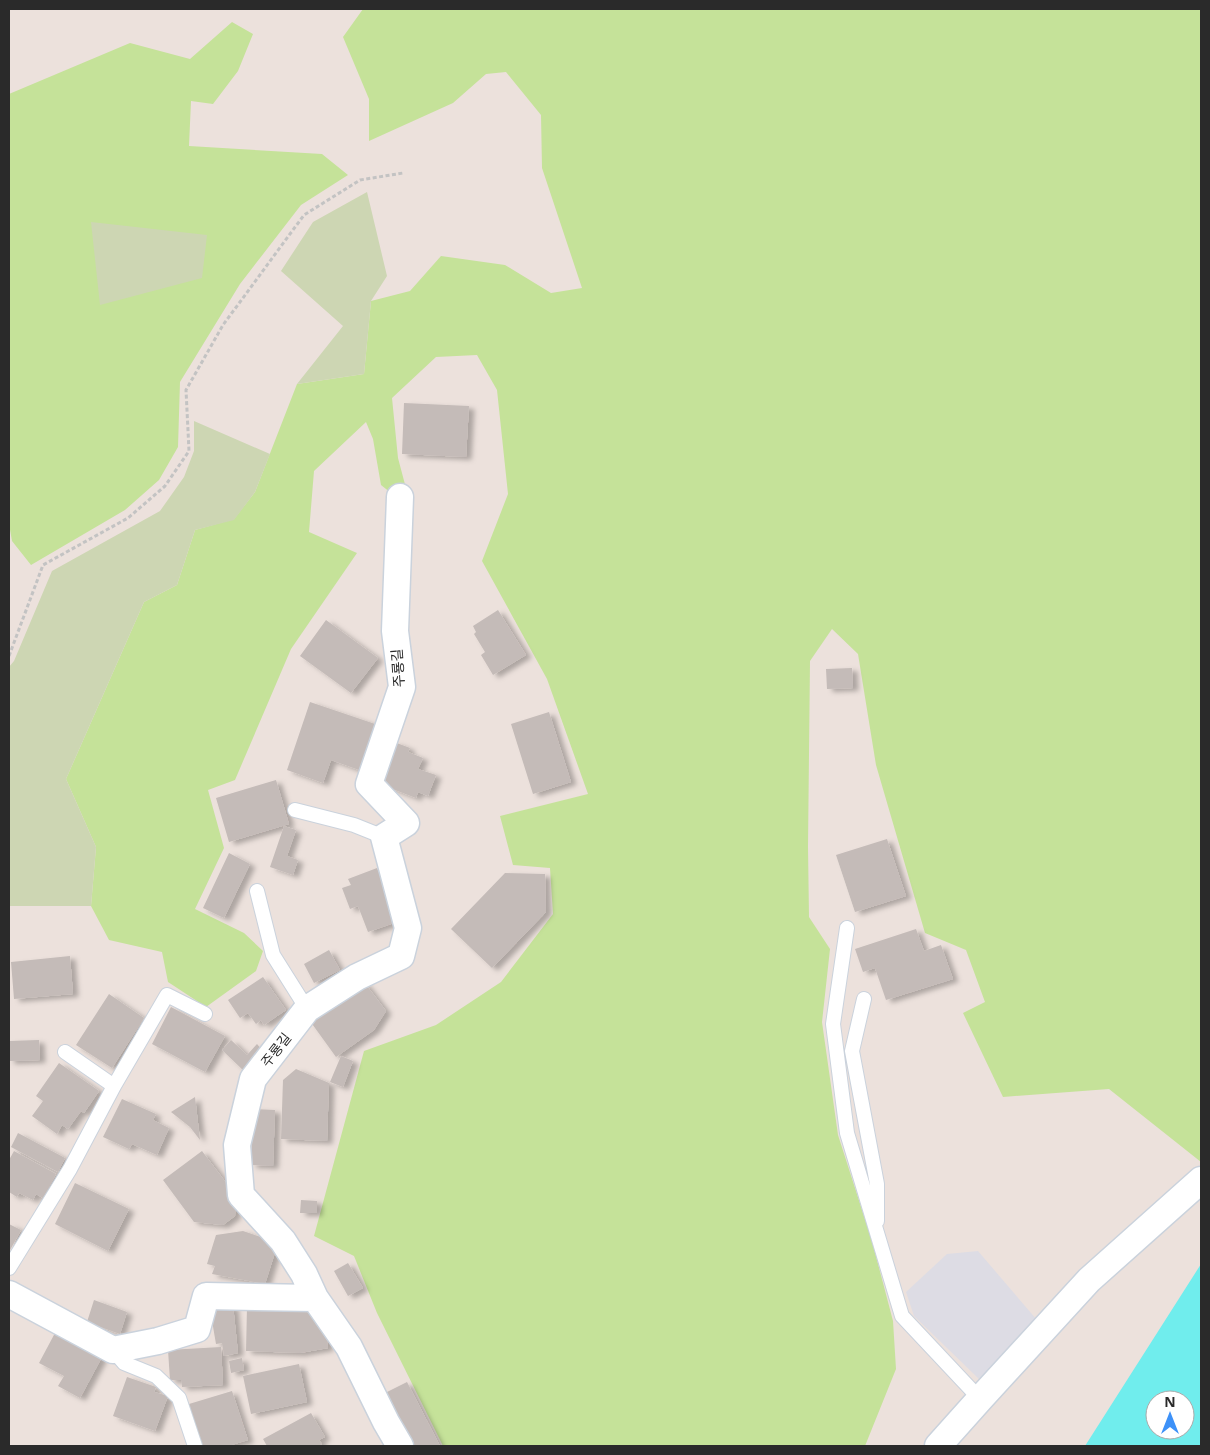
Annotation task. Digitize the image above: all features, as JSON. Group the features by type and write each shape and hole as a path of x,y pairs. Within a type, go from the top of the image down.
{"street":[{"name":"주룡길","path":"400,497 395,631 402,687 369,784 406,823 384,837 408,928 401,956 357,977 307,1010 253,1079 237,1145 241,1195 283,1241 304,1274 315,1298 349,1347 400,1446"},
{"path":"938,1446 1089,1280 1201,1180"},
{"path":"9,1294 114,1350 158,1341 197,1329 206,1296 315,1298"}],"lane":[{"path":"295,810 354,825 384,837"},
{"path":"258,891 273,955 307,1010"},
{"path":"848,928 833,1024 847,1133 902,1316 980,1398"},
{"path":"9,1268 70,1169 114,1086 167,995 205,1014"},
{"path":"864,999 852,1051 877,1184 877,1237"},
{"path":"65,1052 114,1086"},
{"path":"114,1350 124,1363 156,1376 179,1398 195,1446"}],"path":[{"path":"9,656 43,565 128,518 165,486 189,451 186,390 223,324 304,215 360,180 402,173"}],"shaded area":[{"path":"978,1251 1037,1320 981,1381 914,1316 906,1292 947,1254"}],"green space":[{"path":"363,9 1201,9 1201,1162 1109,1089 1003,1097 963,1013 985,1002 966,950 925,933 876,765 858,654 832,629 810,661 809,917 830,949 822,1022 838,1135 872,1241 893,1321 896,1369 865,1446 443,1446 377,1313 354,1256 314,1236 364,1051 436,1025 501,982 553,914 550,868 513,865 500,816 588,794 547,679 482,561 508,494 497,390 477,355 436,357 392,398 398,458 407,492 391,493 381,485 373,439 366,422 314,471 309,532 357,553 291,649 235,780 208,790 224,848 195,909 244,933 263,951 256,971 206,1007 168,982 162,952 109,940 91,906 96,847 66,779 144,602 177,585 195,530 234,519 255,492 297,384 364,374 371,301 410,291 441,256 505,265 551,293 582,288 542,168 541,115 506,72 486,74 453,103 369,141 369,99 343,37"},
{"path":"232,22 253,34 238,71 213,104 191,101 189,146 322,154 348,175 301,205 240,284 180,382 178,447 159,480 125,510 31,565 12,541 9,524 9,94 130,43 190,59"},
{"path":"367,192 387,276 371,301 364,374 297,384 343,326 281,271 313,222"},
{"path":"91,222 207,235 202,278 100,305"},
{"path":"194,421 270,454 255,492 234,520 195,530 177,585 144,602 66,779 96,847 91,906 9,906 9,667 14,661 52,571 160,511 184,477 194,451"}],"water":[{"path":"1201,1264 1201,1446 1085,1446"}],"building":[{"path":"404,403 469,406 466,457 402,454"},
{"path":"498,610 526,655 493,675 481,655 485,652 474,634 476,632 473,626"},
{"path":"326,620 378,658 351,693 300,656"},
{"path":"852,668 853,688 827,689 826,669"},
{"path":"310,702 378,725 362,771 331,760 323,783 287,770"},
{"path":"549,712 571,782 533,794 511,724"},
{"path":"394,742 410,748 408,752 423,758 418,769 436,775 428,796 418,792 416,798 377,783"},
{"path":"276,780 289,824 229,842 216,798"},
{"path":"284,826 296,830 287,856 298,860 293,875 270,867"},
{"path":"887,839 906,896 855,912 836,855"},
{"path":"229,853 250,864 224,918 203,908"},
{"path":"377,868 397,922 368,932 358,906 350,909 342,888 351,885 348,879"},
{"path":"505,873 545,874 546,912 492,968 451,929"},
{"path":"916,929 924,951 941,945 953,979 886,1000 875,968 863,972 855,949"},
{"path":"329,950 340,970 314,983 304,964"},
{"path":"70,956 73,994 14,999 11,962"},
{"path":"263,977 286,1010 264,1025 261,1020 256,1024 248,1013 240,1018 228,1000"},
{"path":"364,982 386,1011 374,1030 336,1057 310,1021"},
{"path":"109,994 144,1018 112,1068 76,1045"},
{"path":"171,1007 225,1036 205,1072 152,1044"},
{"path":"39,1040 40,1060 9,1061 9,1041"},
{"path":"231,1040 247,1055 257,1044 263,1051 244,1071 222,1050"},
{"path":"341,1056 353,1061 343,1087 330,1082"},
{"path":"59,1063 99,1091 84,1113 81,1111 68,1129 62,1125 57,1134 32,1116 43,1101 36,1096"},
{"path":"296,1069 329,1083 327,1141 281,1139 283,1080"},
{"path":"195,1097 200,1140 190,1127 171,1112"},
{"path":"122,1099 156,1114 153,1120 169,1128 157,1155 132,1144 129,1149 103,1137"},
{"path":"253,1109 275,1110 273,1166 251,1165"},
{"path":"18,1133 65,1158 58,1172 11,1147"},
{"path":"14,1151 56,1174 43,1198 36,1194 33,1200 19,1193 17,1197 9,1192 9,1160"},
{"path":"202,1151 236,1196 235,1216 223,1225 194,1222 163,1180"},
{"path":"75,1183 129,1209 108,1251 55,1224"},
{"path":"301,1200 317,1201 317,1213 300,1213"},
{"path":"9,1224 21,1230 9,1252"},
{"path":"243,1231 278,1243 265,1284 212,1274 215,1266 207,1264 216,1235"},
{"path":"348,1263 363,1288 348,1296 334,1271"},
{"path":"94,1300 127,1312 120,1334 87,1322"},
{"path":"233,1305 238,1353 224,1356 222,1343 216,1344 210,1309"},
{"path":"247,1307 301,1309 316,1317 327,1340 328,1348 300,1353 246,1351"},
{"path":"55,1333 102,1357 80,1398 58,1386 64,1376 39,1363"},
{"path":"221,1347 223,1385 182,1387 181,1380 170,1380 168,1350"},
{"path":"242,1358 244,1370 231,1373 229,1361"},
{"path":"299,1364 307,1402 251,1414 243,1376"},
{"path":"127,1377 156,1387 154,1392 168,1396 155,1431 113,1416"},
{"path":"407,1382 440,1446 408,1446 381,1395"},
{"path":"232,1391 248,1440 228,1446 202,1446 189,1404"},
{"path":"311,1413 325,1437 319,1440 322,1444 318,1446 267,1446 263,1439"}]}
